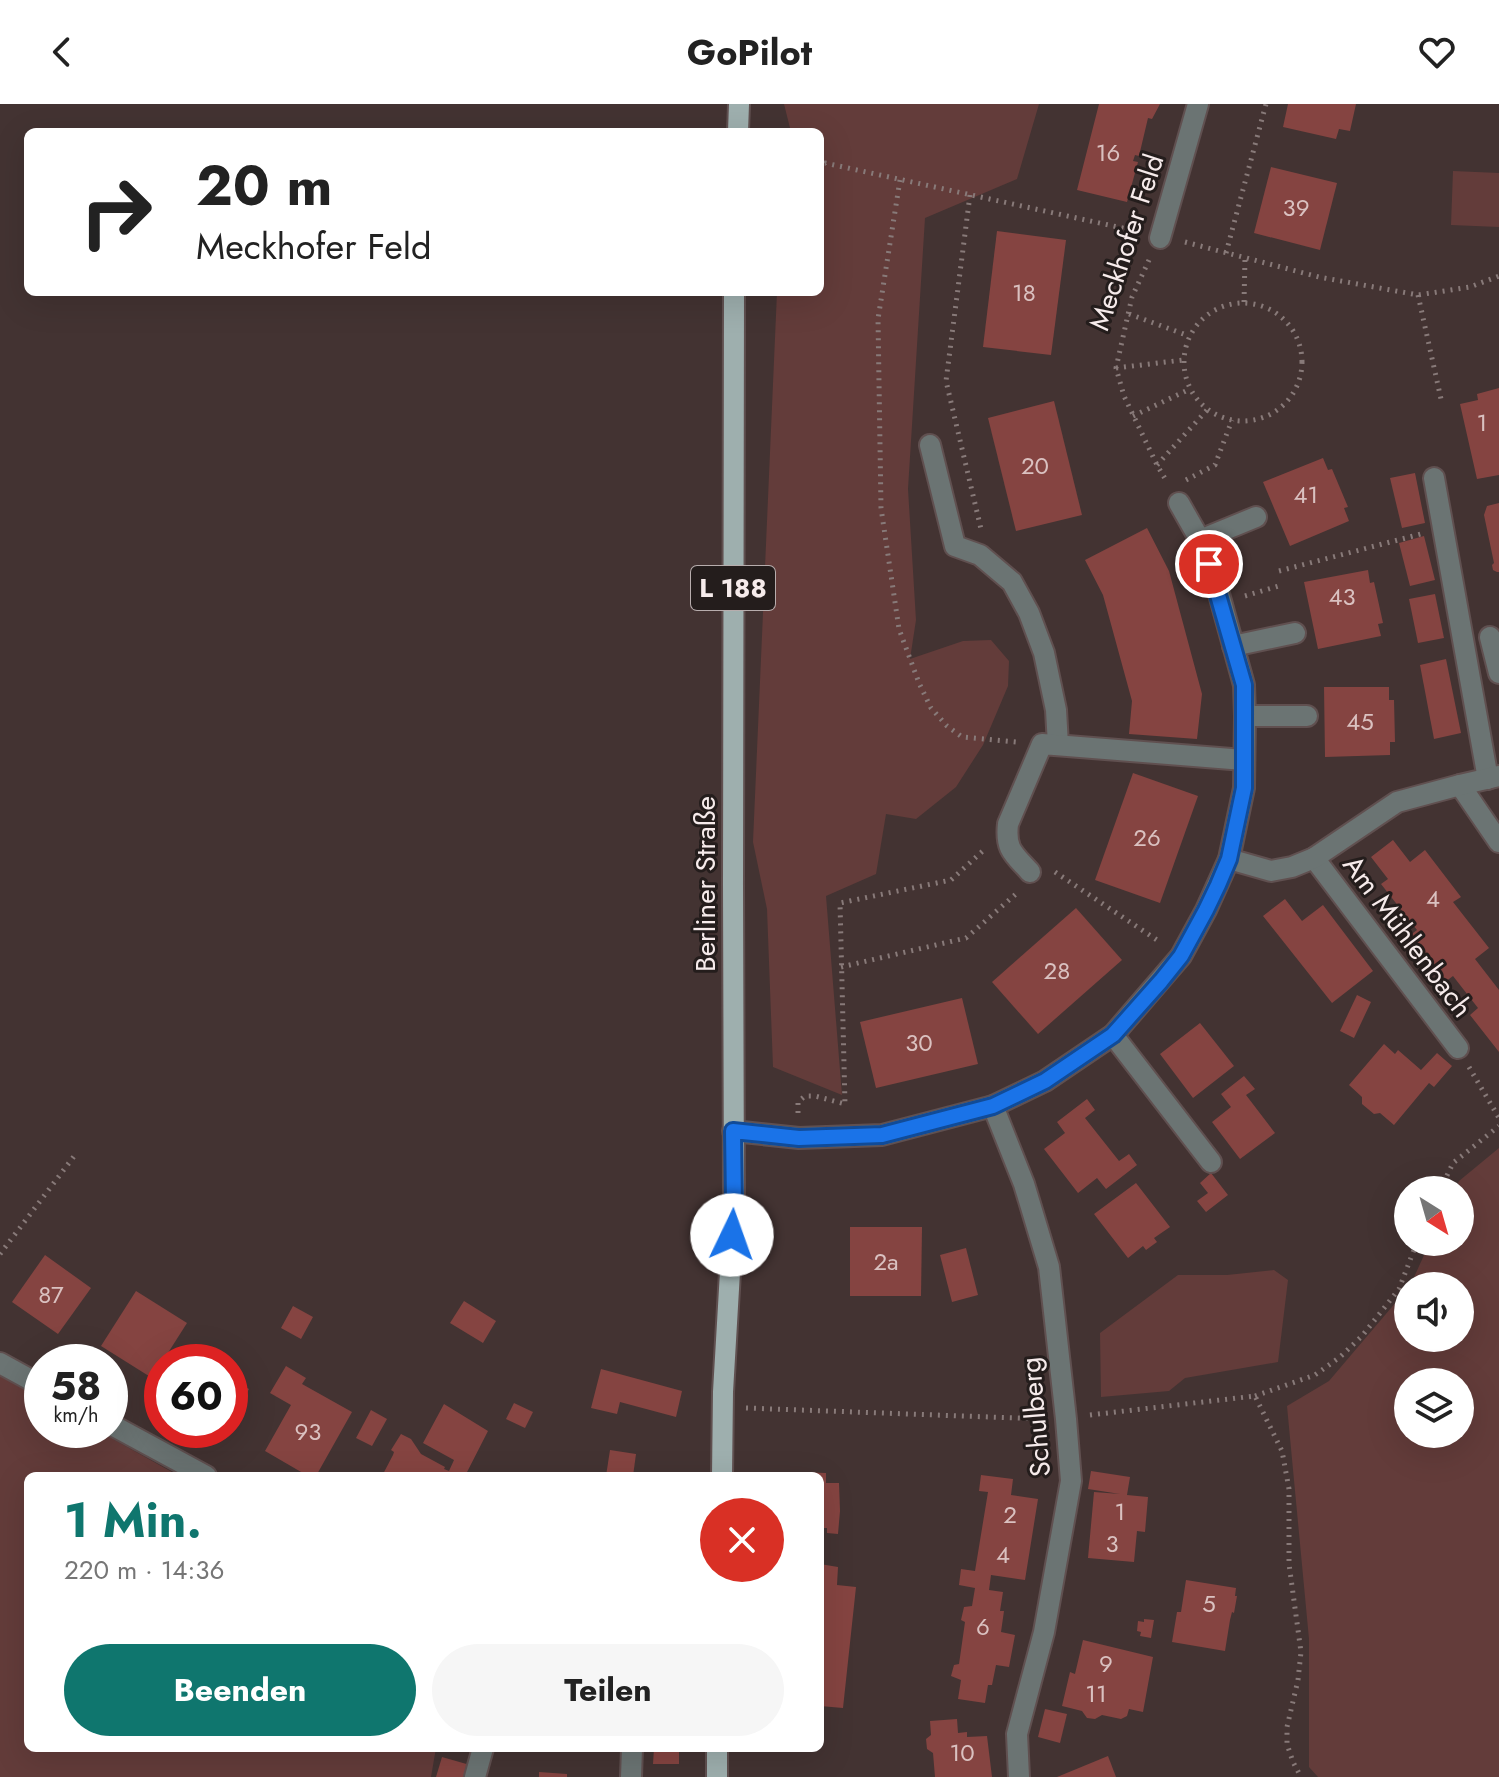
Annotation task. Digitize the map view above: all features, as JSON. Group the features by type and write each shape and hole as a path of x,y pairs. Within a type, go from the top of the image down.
{"main road":[{"path":"738,128 739,104"},
{"name":"Berliner Straße","path":"722,1472 734,1203 734,296"},
{"path":"717,1752 717,1777"}],"street":[{"name":"Meckhofer Feld","path":"1160,238 1198,104"},
{"path":"930,445 955,546 980,555 1012,582 1029,613 1044,653 1056,710 1050,744 1008,824 1006,838 1011,850 1033,875"},
{"path":"1434,478 1493,778"},
{"path":"733,1131 799,1138 882,1135 993,1106 1045,1081 1113,1035 1181,956 1229,859 1244,788 1245,716 1244,685 1222,603 1200,540 1175,495"},
{"path":"1200,540 1256,517"},
{"path":"1233,646 1295,633"},
{"path":"1490,637 1499,673"},
{"path":"1245,716 1307,716"},
{"path":"1050,744 1244,760"},
{"name":"Am Mühlenbach","path":"1229,859 1271,871 1292,867 1314,858 1397,802 1493,778"},
{"path":"1460,785 1499,842"},
{"name":"Am Mühlenbach","path":"1314,858 1458,1048"},
{"path":"1113,1035 1211,1162"},
{"name":"Schulberg","path":"993,1106 1024,1184 1049,1267 1071,1481 1044,1632 1017,1734 1019,1777"},
{"path":"0,1363 24,1376"},
{"path":"128,1434 199,1472"},
{"path":"475,1777 482,1752"},
{"path":"631,1777 632,1752"}],"path":[{"path":"1226,253 1266,104"},
{"path":"900,180 878,319 881,508 899,629 925,696 947,726 962,737 1050,744"},
{"path":"970,195 946,381 983,539 980,555"},
{"name":"Meckhofer Feld","path":"1160,238 1132,297 1116,368 1133,416 1175,495"},
{"path":"1244,302 1245,258"},
{"path":"1418,295 1441,399"},
{"path":"1244,302 1261,305 1277,313 1290,326 1302,359 1300,376 1293,393 1282,406 1267,416 1250,420 1232,420 1207,410 1190,389 1185,375 1183,360 1189,336 1211,311 1227,305 1244,302"},
{"path":"1129,314 1189,336"},
{"path":"1116,368 1183,360"},
{"path":"1133,416 1190,389"},
{"path":"1157,465 1207,410"},
{"path":"1175,495 1215,465 1232,420"},
{"path":"1279,571 1443,528"},
{"path":"1222,603 1282,585"},
{"path":"799,1138 800,1099 815,1096 845,1104 840,903 951,880 992,843 1006,838"},
{"path":"841,967 966,938 1033,875 1181,956"},
{"path":"1458,1048 1499,1118"},
{"path":"1447,1176 1453,1163 1499,1126"},
{"path":"0,1254 75,1155"},
{"path":"723,1407 1066,1419 1255,1396 1315,1375 1340,1357 1362,1336 1399,1289 1412,1256"},
{"path":"1255,1396 1282,1451 1289,1489 1289,1564 1301,1652 1287,1727 1287,1744 1301,1777"}],"shaded area":[{"path":"784,104 1039,104 1017,179 925,218 908,489 916,620 910,659 963,641 991,640 1009,661 1008,686 983,745 956,787 916,819 886,814 876,874 826,896 842,1095 773,1067 767,909 753,842 777,296 824,296 824,128 790,128"},
{"path":"1453,171 1499,173 1499,227 1451,225"},
{"path":"1499,1148 1499,1777 1318,1777 1309,1767 1309,1639 1287,1406 1329,1381 1394,1304 1394,1352 1474,1352 1474,1272 1416,1272 1424,1256 1474,1256 1474,1176 1465,1176"},
{"path":"1274,1270 1288,1280 1278,1362 1185,1378 1169,1391 1101,1397 1100,1333 1178,1275 1227,1275"},
{"path":"0,1376 24,1389 24,1448 128,1447 172,1472 24,1472 24,1752 435,1752 431,1777 0,1777"}],"building":[{"path":"1099,104 1160,104 1152,119 1148,118 1139,156 1135,155 1133,161 1138,162 1127,202 1077,190"},
{"path":"1288,104 1356,104 1350,131 1339,129 1336,139 1283,127"},
{"path":"1271,167 1337,183 1320,250 1254,233"},
{"path":"997,231 1066,240 1051,355 983,347"},
{"path":"1499,388 1499,475 1477,479 1460,404 1478,400 1477,394"},
{"path":"1054,401 1082,515 1016,531 988,418"},
{"path":"1323,458 1328,470 1332,469 1348,507 1344,508 1349,521 1290,546 1263,482"},
{"path":"1415,473 1425,523 1402,528 1390,478"},
{"path":"1499,503 1497,572 1493,570 1484,515 1487,506"},
{"path":"1147,528 1169,571 1202,694 1197,739 1129,734 1132,701 1103,595 1085,560"},
{"path":"1424,536 1435,580 1410,586 1399,543"},
{"path":"1368,570 1370,583 1374,582 1383,623 1378,624 1381,636 1318,649 1304,582"},
{"path":"1435,594 1444,638 1418,643 1409,599"},
{"path":"1446,659 1461,733 1434,739 1420,665"},
{"path":"1324,687 1389,687 1389,700 1394,700 1395,742 1390,742 1390,755 1325,757"},
{"path":"1133,773 1198,796 1160,903 1095,880"},
{"path":"1393,840 1410,862 1425,850 1461,897 1453,902 1489,948 1475,959 1499,990 1499,1052 1470,1015 1478,1008 1453,976 1445,982 1409,936 1417,930 1381,884 1388,879 1371,857"},
{"path":"1285,899 1302,921 1323,905 1373,971 1332,1003 1263,916"},
{"path":"1076,908 1122,960 1038,1034 992,982"},
{"path":"1357,995 1371,1002 1354,1038 1340,1031"},
{"path":"962,998 978,1064 876,1088 860,1022"},
{"path":"1200,1023 1234,1066 1193,1098 1160,1054"},
{"path":"1384,1044 1395,1054 1398,1050 1421,1070 1437,1053 1452,1066 1434,1087 1429,1083 1394,1125 1362,1104 1362,1097 1349,1085"},
{"path":"1244,1076 1255,1089 1246,1095 1275,1133 1240,1159 1212,1122 1231,1107 1221,1094"},
{"path":"1087,1099 1095,1110 1085,1118 1119,1161 1129,1154 1137,1165 1106,1189 1097,1178 1078,1193 1044,1149 1065,1133 1057,1122"},
{"path":"1211,1173 1228,1195 1206,1212 1197,1201 1208,1193 1200,1183"},
{"path":"1136,1183 1170,1227 1154,1238 1157,1242 1146,1250 1143,1246 1128,1258 1094,1214"},
{"path":"850,1227 922,1227 921,1296 850,1296"},
{"path":"966,1248 978,1295 952,1302 940,1255"},
{"path":"45,1255 91,1288 58,1334 12,1302"},
{"path":"136,1291 187,1323 174,1344 144,1344 144,1373 128,1363 128,1344 102,1344"},
{"path":"464,1301 496,1321 483,1343 450,1323"},
{"path":"293,1306 313,1317 301,1339 281,1328"},
{"path":"286,1366 306,1378 302,1384 352,1412 318,1472 301,1472 265,1451 291,1405 270,1393"},
{"path":"601,1369 682,1391 676,1417 620,1402 617,1414 591,1408"},
{"path":"514,1403 533,1412 525,1428 506,1419"},
{"path":"444,1404 488,1431 467,1472 384,1472 394,1452 391,1450 401,1434 411,1439 421,1454 449,1471 454,1460 423,1443"},
{"path":"371,1410 387,1419 372,1446 356,1438"},
{"path":"610,1450 636,1454 634,1472 607,1472"},
{"path":"1091,1471 1130,1477 1127,1495 1148,1497 1145,1532 1137,1531 1134,1562 1088,1558 1094,1492 1120,1494 1088,1489"},
{"path":"824,1473 826,1483 839,1483 838,1534 827,1533 827,1528 824,1528"},
{"path":"981,1475 1013,1479 1011,1495 1038,1499 1025,1580 991,1575 989,1590 1003,1592 1001,1632 1015,1635 1009,1667 996,1665 985,1703 958,1699 961,1680 951,1676 954,1665 959,1664 964,1607 972,1606 975,1588 959,1585 961,1569 975,1571 988,1492 979,1491"},
{"path":"824,1565 838,1567 837,1585 856,1587 843,1708 824,1706"},
{"path":"1186,1580 1236,1588 1225,1651 1172,1642"},
{"path":"1144,1619 1154,1620 1151,1638 1140,1636 1141,1632 1137,1631 1138,1621 1144,1622"},
{"path":"1083,1640 1153,1657 1143,1712 1129,1709 1127,1716 1121,1719 1102,1715 1095,1719 1087,1718 1082,1711 1062,1706 1070,1672 1075,1674"},
{"path":"1045,1709 1067,1714 1060,1743 1038,1737"},
{"path":"957,1719 958,1733 967,1732 967,1737 987,1736 992,1777 935,1777 933,1753 927,1749 926,1739 931,1735 930,1721"},
{"path":"654,1752 679,1752 679,1764 653,1764"},
{"path":"1108,1756 1116,1777 1057,1777"},
{"path":"442,1757 470,1765 466,1777 436,1777"},
{"path":"539,1772 567,1774 567,1777 539,1777"}],"route":[{"path":"732,1235 733,1131 799,1138 882,1135 993,1106 1045,1081 1113,1035 1181,956 1229,859 1244,788 1244,685 1209,564"}]}
